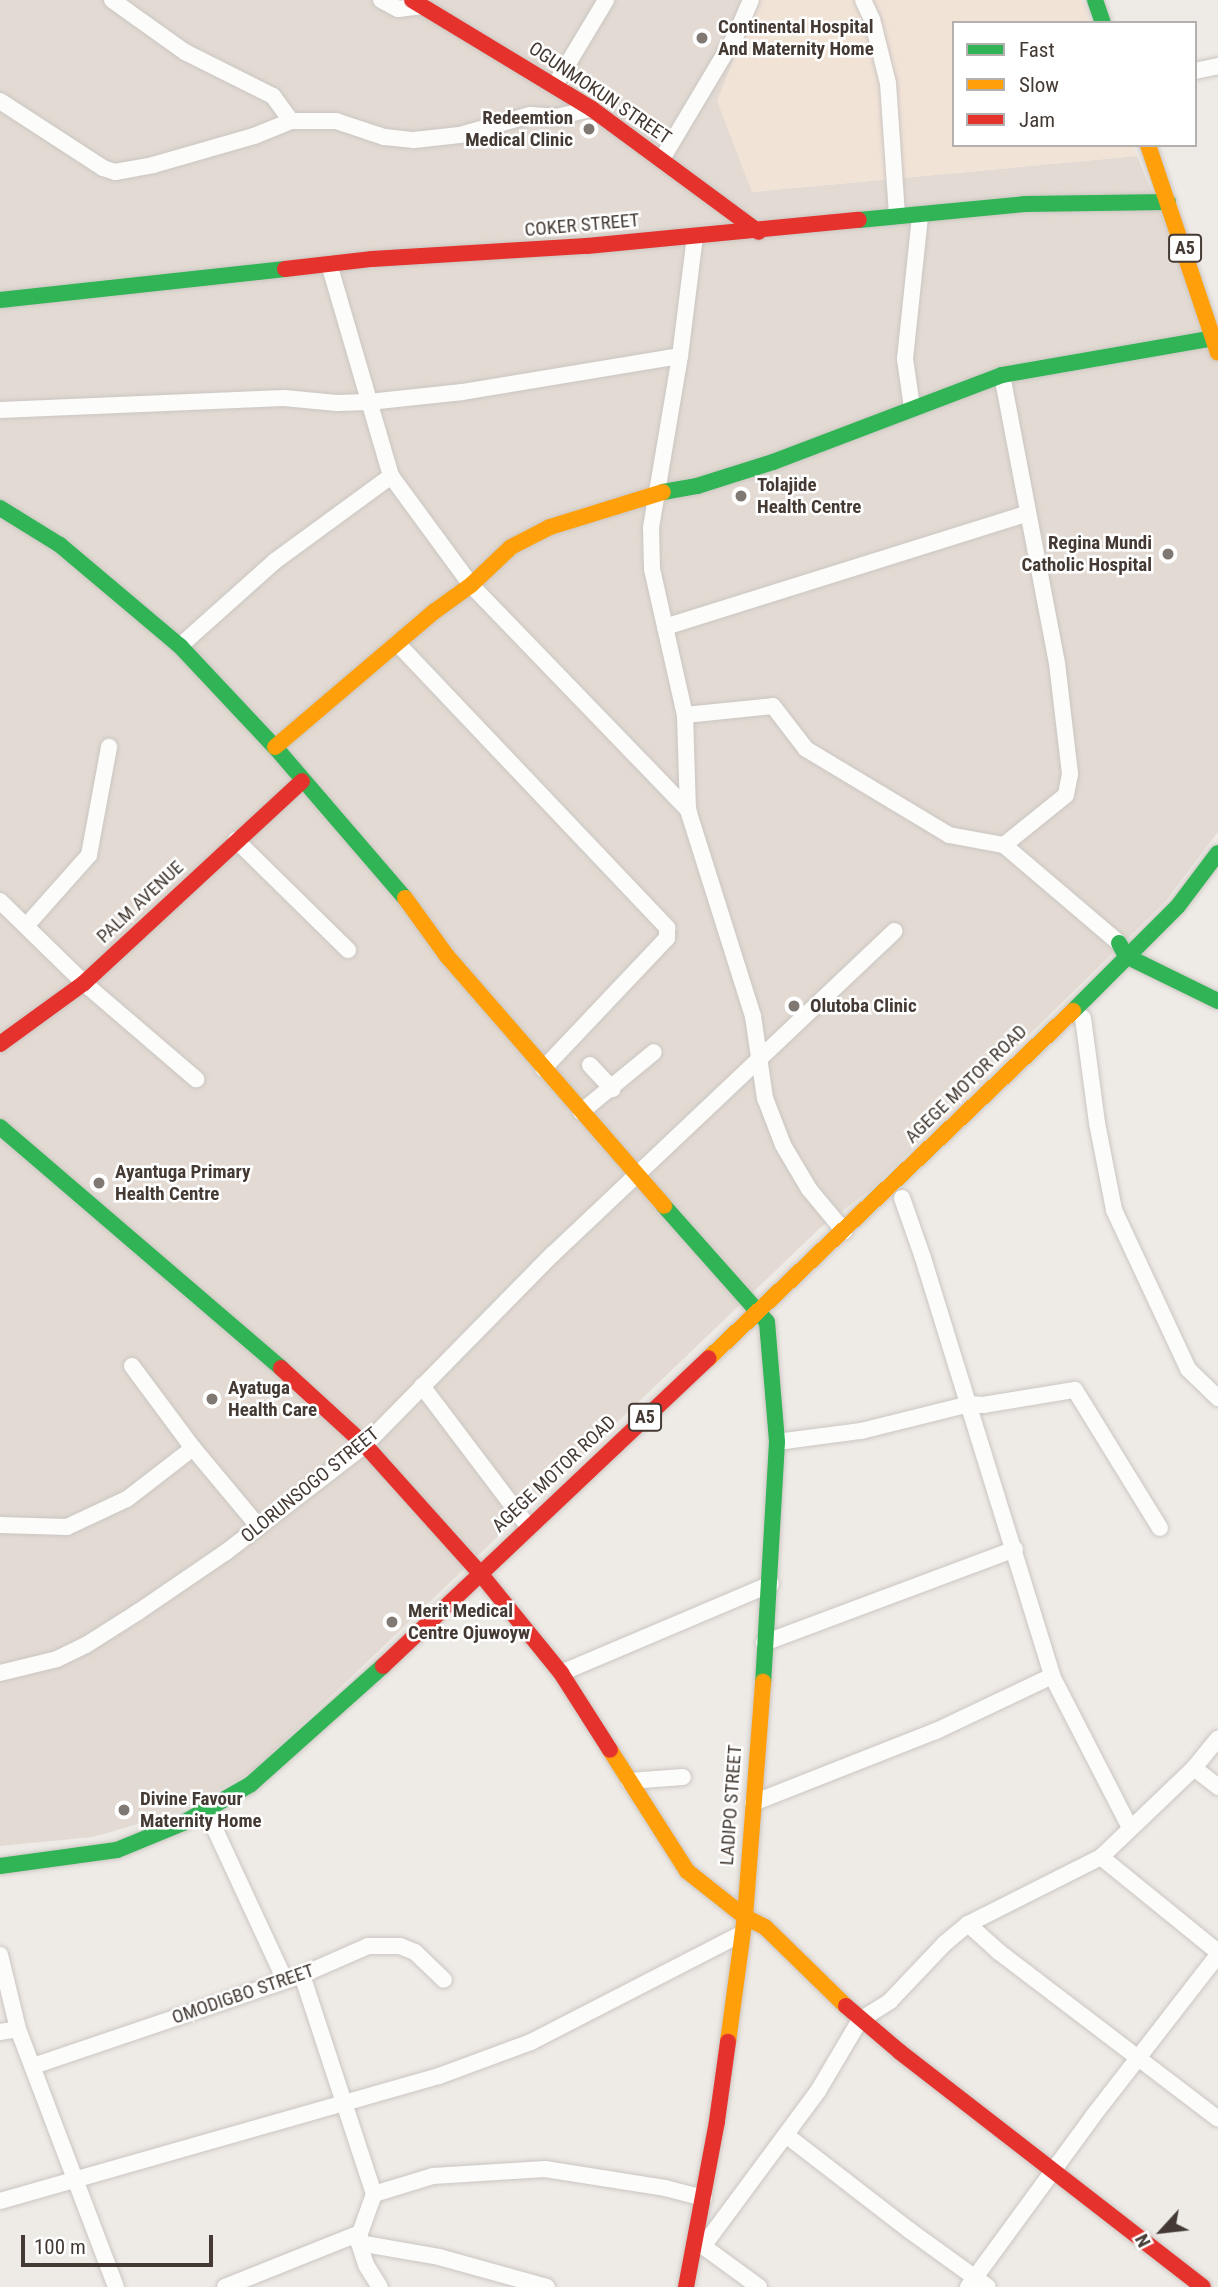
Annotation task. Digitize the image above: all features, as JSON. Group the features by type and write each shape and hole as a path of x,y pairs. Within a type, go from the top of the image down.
{"main road":[{"path":"1095,0 1102,21"},
{"path":"1111,0 1118,21"},
{"name":"OGUNMOKUN STREET","path":"427,4 592,109 759,232"},
{"name":"A5","path":"1149,147 1216,346"},
{"path":"1165,147 1175,173"},
{"name":"COKER STREET","path":"0,300 329,264 587,247 1024,204 1168,202"},
{"name":"A5","path":"1194,230 1218,309"},
{"path":"275,747 526,538 565,521 657,493 697,486 760,466 1002,375 1216,346"},
{"path":"0,508 60,545 180,646 275,747 302,782 399,891 447,956 543,1069 763,1316"},
{"name":"PALM AVENUE","path":"0,1044 84,983 302,782"},
{"name":"AGEGE MOTOR ROAD","path":"0,1866 117,1850 183,1823 251,1784 312,1733 528,1526 763,1316 902,1198 1083,1018 1141,952 1218,853"},
{"name":"AGEGE MOTOR ROAD","path":"384,1687 763,1316 844,1231 1141,952 1218,876"},
{"path":"1141,952 1218,990"},
{"path":"1141,952 1218,1001"},
{"path":"0,1127 298,1382 365,1445 480,1572 561,1673 687,1871 745,1917 765,1927 860,2020 1055,2169 1203,2287"},
{"name":"LADIPO STREET","path":"686,2287 700,2243 704,2198 727,2055 745,1917 764,1643 771,1584 777,1442 763,1316"},
{"path":"94,1871 169,1846 212,1823 277,1782"}],"street":[{"path":"112,0 185,52 274,96 291,121"},
{"path":"380,0 398,9 427,4"},
{"path":"555,85 606,0"},
{"path":"662,159 736,35 751,0"},
{"path":"863,0 872,19 888,83 897,216"},
{"path":"1197,71 1218,66"},
{"path":"0,100 103,168 115,172 153,165 254,136 291,121 336,121 384,137 414,140 471,132 530,115 556,117 592,109"},
{"path":"1168,202 1184,197"},
{"path":"912,407 905,359 920,216"},
{"path":"695,236 680,356 651,528 652,569 685,715 688,810 753,1016 765,1098 783,1145 809,1189 844,1231"},
{"path":"329,264 391,476 471,584 688,810"},
{"path":"0,410 284,398 337,403 369,402 462,392 680,356"},
{"path":"1002,375 1059,675 1070,774 1066,795 1004,845"},
{"path":"180,646 275,561 391,476"},
{"path":"665,627 1028,513"},
{"path":"397,643 667,928 667,938 543,1069"},
{"path":"685,715 774,706 806,749 949,835 1004,845 1141,952"},
{"path":"26,926 89,855 109,747"},
{"path":"236,840 348,950"},
{"path":"0,901 84,983 196,1079"},
{"name":"OLORUNSOGO STREET","path":"0,1673 57,1659 86,1645 149,1605 259,1527 365,1445 637,1175 895,931"},
{"path":"1083,1018 1097,1123 1114,1210 1188,1369 1218,1398"},
{"path":"581,1112 654,1052"},
{"path":"590,1065 612,1089"},
{"path":"902,1198 1015,1549 1052,1676 1130,1828"},
{"path":"132,1366 193,1448 259,1527"},
{"path":"422,1386 528,1526"},
{"path":"777,1442 861,1431 969,1404 983,1405 1075,1390 1160,1528"},
{"path":"0,1525 67,1527 127,1499 193,1448"},
{"path":"764,1643 1015,1549"},
{"path":"561,1673 771,1584"},
{"path":"753,1803 936,1731 1052,1676"},
{"path":"759,2287 700,2243 786,2135 843,2053 860,2020 890,2001 944,1944 968,1924 1101,1857 1194,1768 1218,1738"},
{"path":"1194,1768 1218,1787"},
{"path":"629,1781 682,1777"},
{"path":"212,1823 285,1980"},
{"path":"786,2135 977,2284 1055,2169 1218,1953 1101,1857"},
{"path":"968,1924 999,1952 1218,2119"},
{"path":"0,2201 439,2076 531,2042 741,1934"},
{"name":"OMODIGBO STREET","path":"33,2066 302,1975 368,1946 400,1947 415,1952 444,1980"},
{"path":"0,1955 18,2029 117,2287"},
{"path":"302,1975 321,2026 342,2103 374,2194 359,2238 366,2265 380,2287"},
{"path":"0,2032 18,2029"},
{"path":"374,2194 433,2176 545,2169 665,2188 704,2198"},
{"path":"225,2287 359,2238 547,2287"}],"shaded area":[{"path":"0,0 757,0 752,192 1137,156 1204,317 1218,363 1218,832 1165,902 870,1190 820,1228 252,1772 176,1813 93,1837 0,1846"},
{"path":"757,0 1083,0 1090,21 952,21 952,147 1134,147 1137,156 752,192 717,101"}],"traffic: fast":[{"path":"1095,0 1102,21"},
{"path":"859,220 1024,204 1168,202"},
{"path":"0,300 285,269"},
{"path":"663,492 697,486 773,462 1002,375 1213,338"},
{"path":"0,508 60,545 180,646 275,747 405,898"},
{"path":"1073,1011 1178,906 1218,853"},
{"path":"1119,943 1126,956 1218,1001"},
{"path":"0,1127 281,1368"},
{"path":"664,1206 767,1322 777,1442 763,1682"},
{"path":"0,1866 117,1850 183,1823 251,1784 383,1666"}],"traffic: slow":[{"path":"1149,147 1218,353"},
{"path":"275,747 435,611 471,585 511,547 550,527 663,492"},
{"path":"405,898 447,956 664,1206"},
{"path":"709,1358 1073,1011"},
{"path":"728,2042 745,1917 763,1682"},
{"path":"610,1750 687,1871 745,1917 765,1927 846,2006"}],"traffic: jam":[{"path":"412,0 592,109 759,232"},
{"path":"285,269 372,259 587,246 859,220"},
{"path":"0,1044 84,983 302,781"},
{"path":"383,1666 709,1358"},
{"path":"281,1368 365,1445 479,1572 561,1673 610,1750"},
{"path":"846,2006 900,2052 1203,2287"},
{"path":"686,2287 717,2121 728,2042"}],"place":[{"name":"Continental Hospital And Maternity Home","path":"702,38"},
{"name":"Redeemtion Medical Clinic","path":"589,129"},
{"name":"Tolajide Health Centre","path":"741,496"},
{"name":"Regina Mundi Catholic Hospital","path":"1168,554"},
{"name":"Olutoba Clinic","path":"794,1006"},
{"name":"Ayantuga Primary Health Centre","path":"99,1183"},
{"name":"Ayatuga Health Care","path":"212,1399"},
{"name":"Merit Medical Centre Ojuwoyw","path":"392,1622"},
{"name":"Divine Favour Maternity Home","path":"124,1810"}]}
